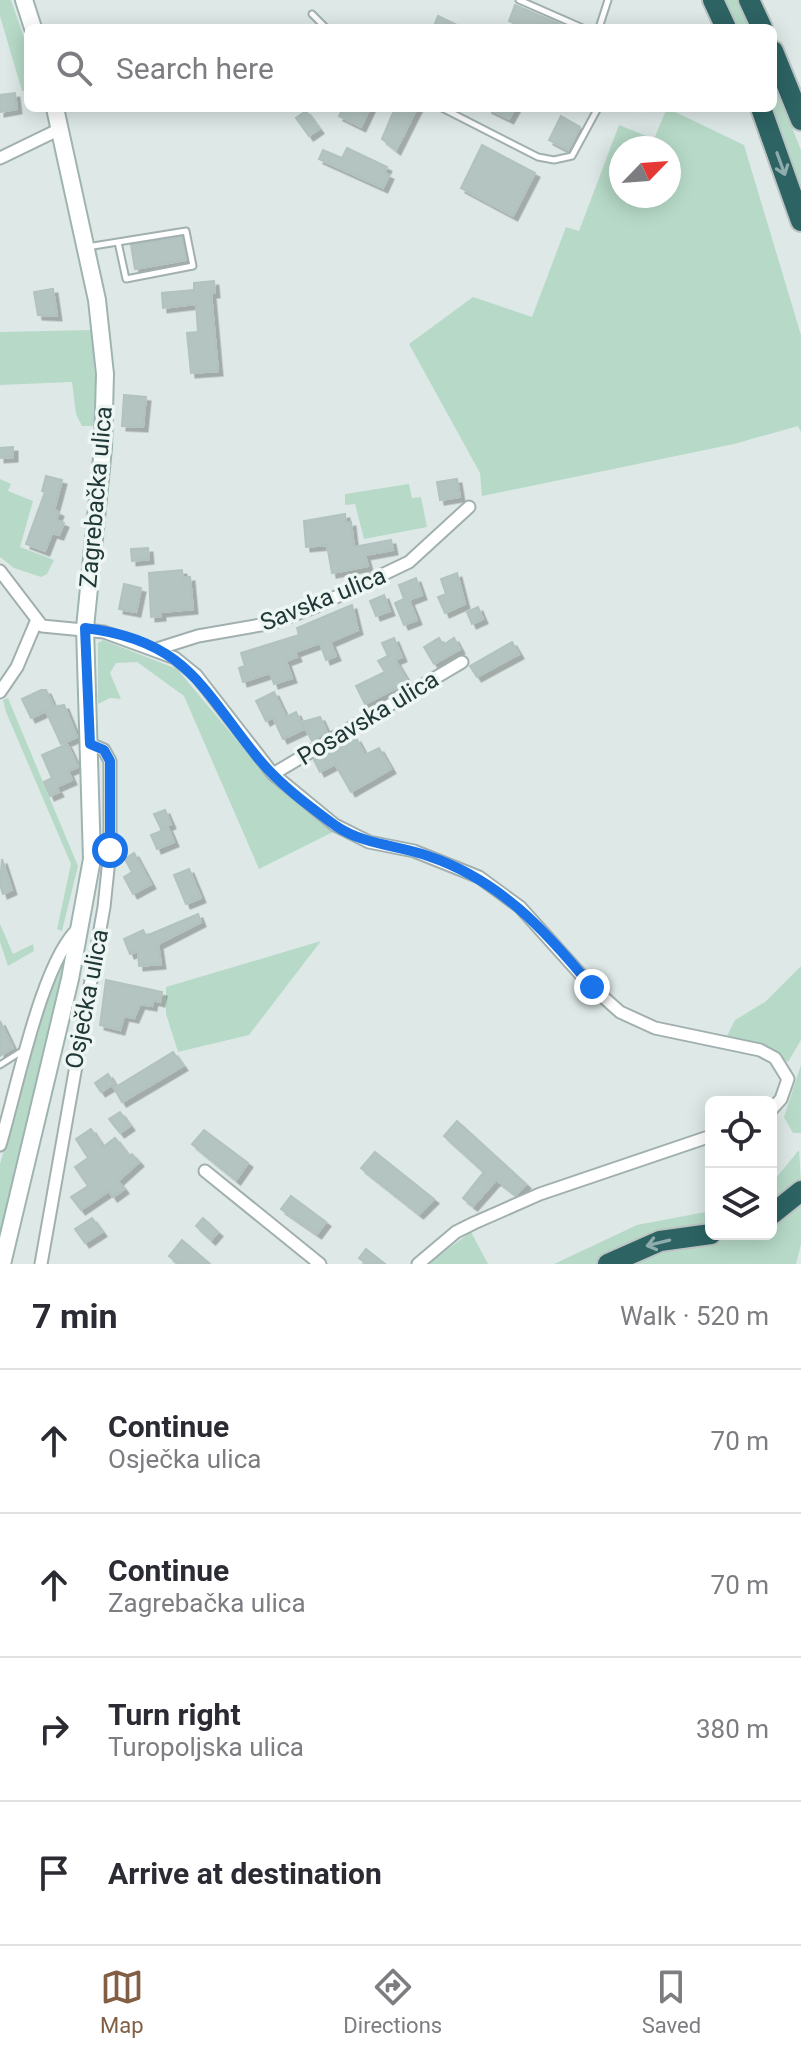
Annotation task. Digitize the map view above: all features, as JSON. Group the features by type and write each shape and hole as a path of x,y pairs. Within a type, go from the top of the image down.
{"highway":[{"path":"713,0 724,24"},
{"path":"749,0 760,24"},
{"path":"777,61 801,120"},
{"path":"762,112 801,221"},
{"path":"777,1210 801,1191"},
{"path":"608,1264 660,1241 705,1235"}],"street":[{"path":"24,0 32,24"},
{"name":"Zagrebačka ulica","path":"2,1264 81,926 92,859 85,628 106,402 103,344 86,248 56,112"},
{"path":"0,158 60,129"},
{"name":"Savska ulica","path":"157,649 198,636 272,623 315,607 409,562 469,507"},
{"path":"0,571 36,622 85,628 157,649 196,675 273,774 350,835 454,865 501,891 620,1012 655,1028 760,1050 775,1058 788,1079 777,1103"},
{"path":"0,692 17,667 36,622"},
{"name":"Posavska ulica","path":"273,774 462,662"},
{"name":"Osječka ulica","path":"41,1264 104,907 110,850 110,761 104,750 90,744"},
{"path":"0,1145 52,968 67,939 81,926"},
{"path":"418,1264 440,1244 474,1223 540,1194 705,1138"},
{"path":"205,1171 320,1264"}],"lane":[{"path":"519,0 574,24"},
{"path":"600,24 608,0"},
{"path":"312,14 322,24"},
{"path":"450,112 538,157 554,160 572,156 596,112"},
{"path":"86,248 118,242 186,231 193,266 126,279 118,242"},
{"path":"0,1065 29,1046"}],"green space":[{"path":"0,0 11,0 24,37 24,91 22,91 0,16"},
{"path":"720,0 739,0 749,24 731,24"},
{"path":"777,90 801,150 801,196 770,112 777,112"},
{"path":"665,112 675,112 744,145 801,335 801,432 798,426 734,444 482,496 480,473 409,344 473,297 532,317 566,227 579,231 609,152 609,208 681,208 681,136 655,136"},
{"path":"619,125 646,136 615,136"},
{"path":"92,330 98,426 82,426 76,414 72,382 0,385 0,332"},
{"path":"0,479 11,484 8,491 33,501 20,547 54,560 47,574 41,577 14,568 0,557"},
{"path":"409,484 412,498 421,497 427,527 364,539 355,504 345,505 345,494"},
{"path":"103,640 177,669 272,782 335,831 259,869 184,696 137,662 116,663 110,673 121,699 110,698 98,704 98,643"},
{"path":"8,698 78,866 62,931 57,929 71,864 6,712 3,700"},
{"path":"0,924 13,954 33,944 34,951 8,966 0,942"},
{"path":"321,941 249,1035 178,1052 166,1014 166,987"},
{"path":"71,943 0,1233 0,1164 56,969"},
{"path":"801,966 801,1040 788,1062 771,1051 727,1036 735,1020 765,1002"},
{"path":"801,1065 801,1133 793,1133 784,1117"},
{"path":"799,1150 801,1181 777,1202 777,1177"},
{"path":"801,1203 801,1244 796,1264 621,1264 708,1240 777,1240 777,1220"},
{"path":"705,1212 705,1227 607,1256 596,1264 554,1264 637,1225"},
{"path":"471,1232 488,1264 427,1264"}],"building":[{"path":"515,5 560,24 515,24 509,21"},
{"path":"438,16 455,24 435,24"},
{"path":"15,93 17,109 0,112 0,95"},
{"path":"307,112 319,129 309,136 296,118"},
{"path":"341,112 368,112 361,127 339,116"},
{"path":"393,112 415,112 396,150 382,139"},
{"path":"495,112 513,112 509,119"},
{"path":"561,116 580,127 568,150 549,140"},
{"path":"482,145 535,173 513,216 461,188"},
{"path":"347,148 387,167 384,173 389,175 383,188 319,159 323,150 342,158"},
{"path":"182,237 186,260 135,269 131,245"},
{"path":"214,281 215,293 211,293 218,371 191,373 187,333 198,332 196,304 163,308 162,293 194,290 194,283"},
{"path":"53,289 57,316 38,315 34,292"},
{"path":"124,395 146,397 143,427 122,426"},
{"path":"13,447 13,457 0,458 0,448"},
{"path":"46,476 62,480 54,510 59,512 56,520 64,523 59,535 52,533 45,551 26,544 45,492 42,491"},
{"path":"457,479 460,497 440,500 437,482"},
{"path":"345,514 346,523 351,522 354,547 391,540 393,550 365,555 368,566 332,573 327,545 306,547 304,521"},
{"path":"148,548 149,559 132,561 131,549"},
{"path":"182,570 183,578 190,577 193,609 161,612 161,616 151,617 149,573"},
{"path":"457,573 465,604 445,613 438,597 446,594 441,579"},
{"path":"416,578 422,595 409,600 417,620 404,625 395,603 404,599 399,585"},
{"path":"124,584 141,588 136,612 119,609"},
{"path":"384,595 390,611 376,616 370,601"},
{"path":"352,605 358,630 330,642 336,656 326,660 320,643 295,652 297,657 286,661 292,678 274,684 270,673 243,682 239,668 245,666 241,653 299,635 297,628"},
{"path":"478,607 483,619 472,624 467,612"},
{"path":"394,638 402,657 395,660 408,682 365,704 356,686 385,672 378,661 388,656 382,643"},
{"path":"439,638 443,645 454,638 460,649 434,664 424,647"},
{"path":"512,642 519,654 477,677 470,666"},
{"path":"46,690 54,707 64,705 77,737 61,744 46,711 31,718 22,699"},
{"path":"274,692 286,717 296,712 304,729 283,739 273,717 266,721 256,701"},
{"path":"320,717 327,732 312,741 302,722"},
{"path":"356,738 365,755 379,748 391,769 351,792 335,764 320,772 314,760"},
{"path":"67,744 78,767 68,771 72,780 56,787 59,792 50,796 44,782 52,778 42,755"},
{"path":"165,810 171,824 161,829 154,814"},
{"path":"168,828 174,842 157,849 151,835"},
{"path":"134,853 151,884 133,894 124,877 132,872 125,859"},
{"path":"2,859 12,890 3,894 0,885"},
{"path":"189,869 201,898 186,904 174,875"},
{"path":"198,914 201,922 158,944 161,964 139,966 138,951 130,954 124,939 143,930 146,936"},
{"path":"106,980 162,992 160,1002 153,1000 152,1006 140,1004 134,1018 124,1016 120,1030 100,1025"},
{"path":"0,1021 13,1048 0,1056"},
{"path":"173,1052 183,1066 122,1102 114,1088"},
{"path":"108,1074 114,1084 101,1092 95,1083"},
{"path":"120,1112 130,1126 120,1133 109,1119"},
{"path":"457,1121 526,1184 516,1195 496,1180 473,1206 463,1198 484,1172 444,1136"},
{"path":"91,1129 103,1147 115,1138 129,1156 132,1154 139,1162 118,1181 124,1189 113,1197 109,1191 81,1210 71,1197 88,1186 75,1167 88,1158 76,1139"},
{"path":"204,1130 248,1163 236,1180 192,1144"},
{"path":"375,1152 434,1199 419,1214 361,1168"},
{"path":"291,1196 326,1222 317,1234 281,1209"},
{"path":"92,1218 102,1232 85,1243 75,1229"},
{"path":"203,1218 218,1232 211,1240 196,1226"},
{"path":"182,1240 210,1264 179,1264 169,1256"},
{"path":"366,1249 385,1264 367,1264 359,1258"}],"route":[{"path":"110,850 110,761 104,750 90,744 85,628 124,637 175,658 196,675 259,759 304,801 350,835 454,865 501,891 542,929 592,987"}]}
